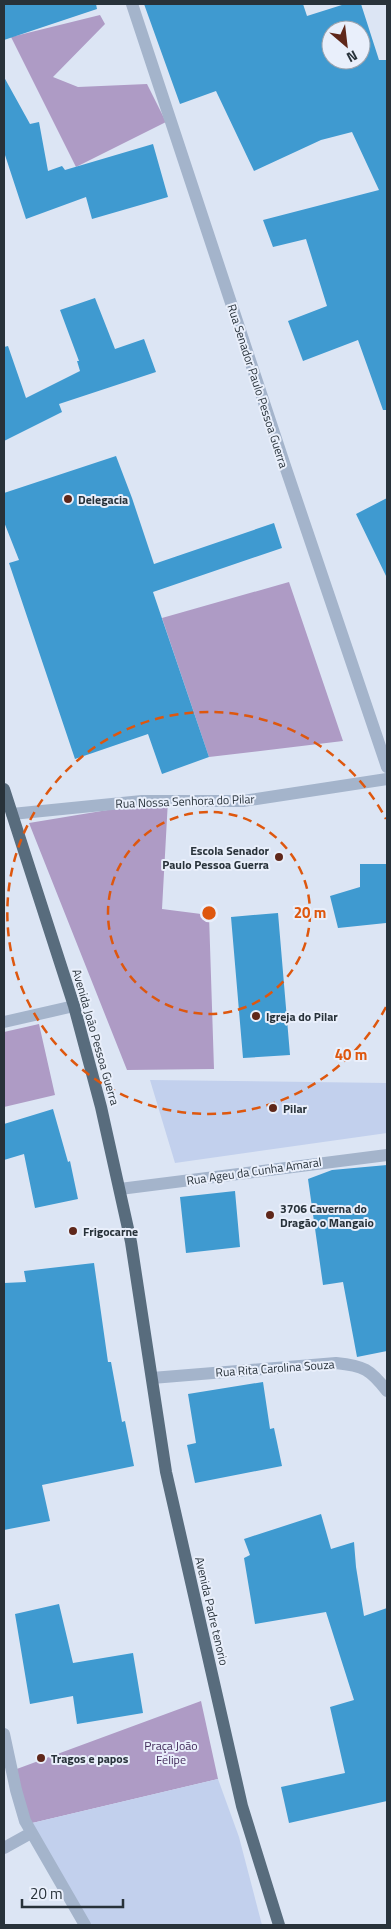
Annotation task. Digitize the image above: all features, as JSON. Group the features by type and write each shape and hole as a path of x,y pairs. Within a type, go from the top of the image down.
{"main road":[{"name":"Avenida João Pessoa Guerra","path":"4,789 74,1006 101,1107 131,1242 140,1298"},
{"name":"Avenida Padre tenorio","path":"140,1298 166,1472 242,1806 279,1925"}],"street":[{"name":"Rua Senador Paulo Pessoa Guerra","path":"132,4 387,767"},
{"name":"Rua Nossa Senhora do Pilar","path":"12,814 142,801 243,801 387,779"},
{"path":"4,1022 74,1006"},
{"name":"Rua Ageu da Cunha Amaral","path":"120,1189 387,1155"},
{"name":"Rua Rita Carolina Souza","path":"152,1378 336,1362 358,1365 374,1375 387,1391"},
{"path":"4,1734 25,1821 84,1925"},
{"path":"4,1848 31,1833"}],"green space":[{"path":"100,15 105,24 53,77 78,87 147,84 166,122 76,167 11,37"},
{"path":"289,582 343,741 209,757 162,618"},
{"path":"168,800 162,909 209,915 214,1069 127,1070 29,823"},
{"path":"39,1024 55,1095 4,1107 4,1032"},
{"name":"Praça João Felipe","path":"201,1701 218,1779 28,1824 14,1770"}],"shaded area":[{"name":"Pilar","path":"150,1080 387,1083 387,1133 175,1163"},
{"path":"218,1779 239,1837 262,1925 90,1925 28,1824"}],"building":[{"path":"4,4 96,4 97,9 4,40"},
{"path":"144,4 303,4 307,16 345,4 361,4 366,20 321,20 321,70 371,70 371,35 379,60 387,60 387,410 383,410 358,340 303,361 288,321 327,306 306,239 273,247 263,220 379,190 352,132 321,140 254,171 216,91 180,104"},
{"path":"4,77 30,124 39,122 48,171 62,166 65,170 153,144 168,197 92,219 86,197 26,219 4,152"},
{"path":"95,298 115,349 144,339 156,372 59,404 62,412 4,441 4,347 8,346 26,398 80,371 77,361 79,361 60,310"},
{"path":"116,456 154,564 274,523 282,548 153,592 209,757 162,774 148,734 75,759 9,563 19,560 4,522 4,493"},
{"path":"387,498 387,578 356,514"},
{"path":"360,864 387,864 386,923 338,928 330,896 360,887"},
{"path":"278,913 290,1055 243,1058 231,917"},
{"path":"53,1109 68,1162 70,1161 78,1199 35,1208 24,1154 4,1160 4,1124"},
{"path":"387,1165 387,1351 357,1357 343,1282 323,1285 308,1179 332,1170"},
{"path":"235,1191 240,1247 186,1253 180,1197"},
{"path":"94,1263 108,1362 111,1362 122,1422 125,1421 134,1466 42,1485 50,1521 4,1530 4,1283 26,1282 24,1271"},
{"path":"263,1382 270,1429 274,1428 282,1466 195,1483 187,1445 196,1443 188,1394"},
{"path":"321,1514 331,1549 354,1542 364,1616 387,1608 387,1801 289,1823 281,1787 345,1773 330,1707 354,1700 326,1612 255,1624 244,1558 250,1555 244,1539"},
{"path":"59,1604 73,1663 133,1653 143,1713 77,1724 73,1696 30,1704 15,1614"}],"place":[{"name":"Delegacia","path":"68,499"},
{"name":"Escola Senador Paulo Pessoa Guerra","path":"279,857"},
{"name":"Igreja do Pilar","path":"256,1016"},
{"name":"Pilar","path":"273,1108"},
{"name":"3706 Caverna do Dragão o Mangaio","path":"270,1215"},
{"name":"Frigocarne","path":"73,1231"},
{"name":"Tragos e papos","path":"41,1758"}]}
